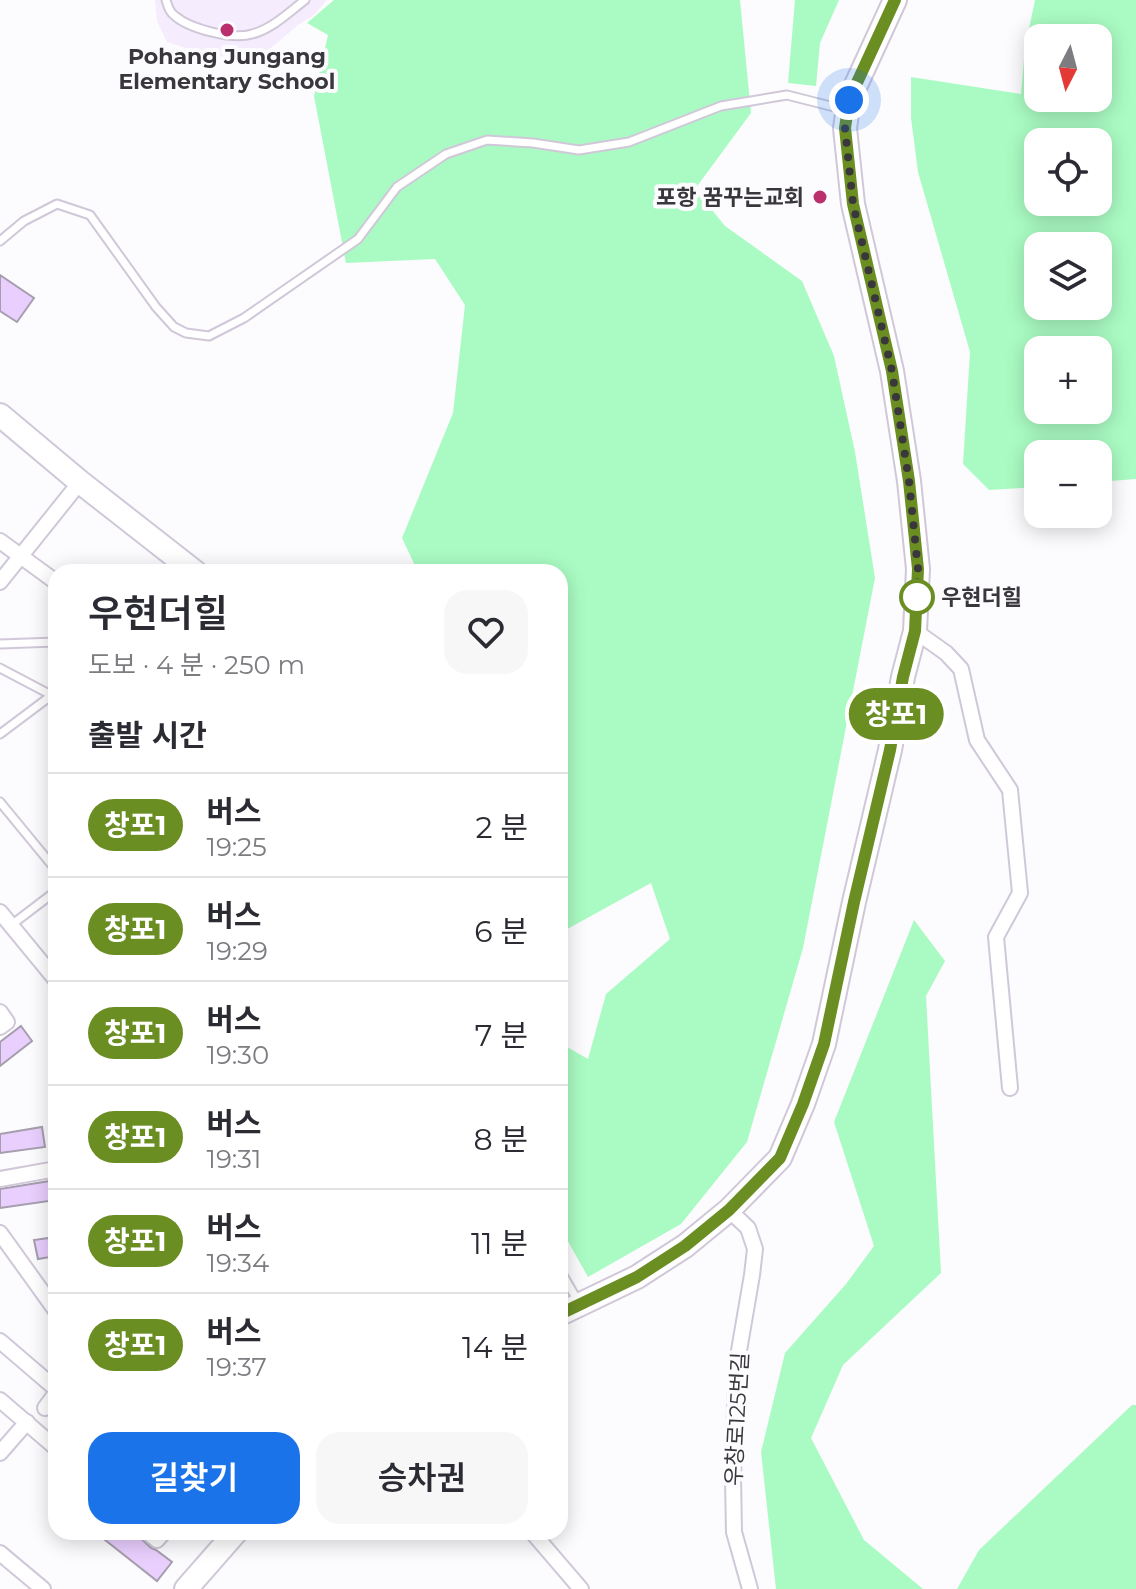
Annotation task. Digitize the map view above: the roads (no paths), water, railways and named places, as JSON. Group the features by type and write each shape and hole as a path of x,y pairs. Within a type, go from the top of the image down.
{"main road":[{"path":"570,1309 637,1277 685,1246 729,1210 780,1158 824,1044 915,631 918,569 909,481 892,371 853,204 845,128 849,100 895,0"},
{"path":"0,415 185,564"},
{"path":"186,1589 229,1540"}],"street":[{"path":"0,582 80,482"},
{"path":"0,541 48,576"},
{"path":"915,631 946,653 961,669 977,740 1010,790 1020,893 996,937 1010,1088"},
{"path":"0,912 5,930 48,972"},
{"path":"0,1012 7,1022 0,1027"},
{"path":"0,1179 48,1170"},
{"name":"우창로125번길","path":"729,1210 748,1228 755,1249 736,1368 733,1478 734,1532 750,1589"},
{"path":"0,1233 48,1290"},
{"path":"0,1341 48,1384"},
{"path":"0,1400 48,1441"},
{"path":"45,1408 48,1403"},
{"path":"0,1453 27,1422"},
{"path":"539,1540 581,1589"},
{"path":"0,1553 43,1589"}],"lane":[{"path":"166,0 176,18 235,36 252,35 269,27 305,0"},
{"path":"0,241 24,221 57,204 90,215 174,327 186,333 209,336 244,318 358,239 397,187 446,154 487,140 579,150 629,142 721,106 787,95 848,110"},
{"path":"0,644 48,642"},
{"path":"0,668 48,693"},
{"path":"0,734 48,700"},
{"path":"0,802 48,862"},
{"path":"5,930 48,897"}],"place":[{"name":"Pohang Jungang Elementary School","path":"227,30"},
{"name":"포항 꿈꾸는교회","path":"820,197"},
{"name":"우현더힐","path":"917,597"}]}
